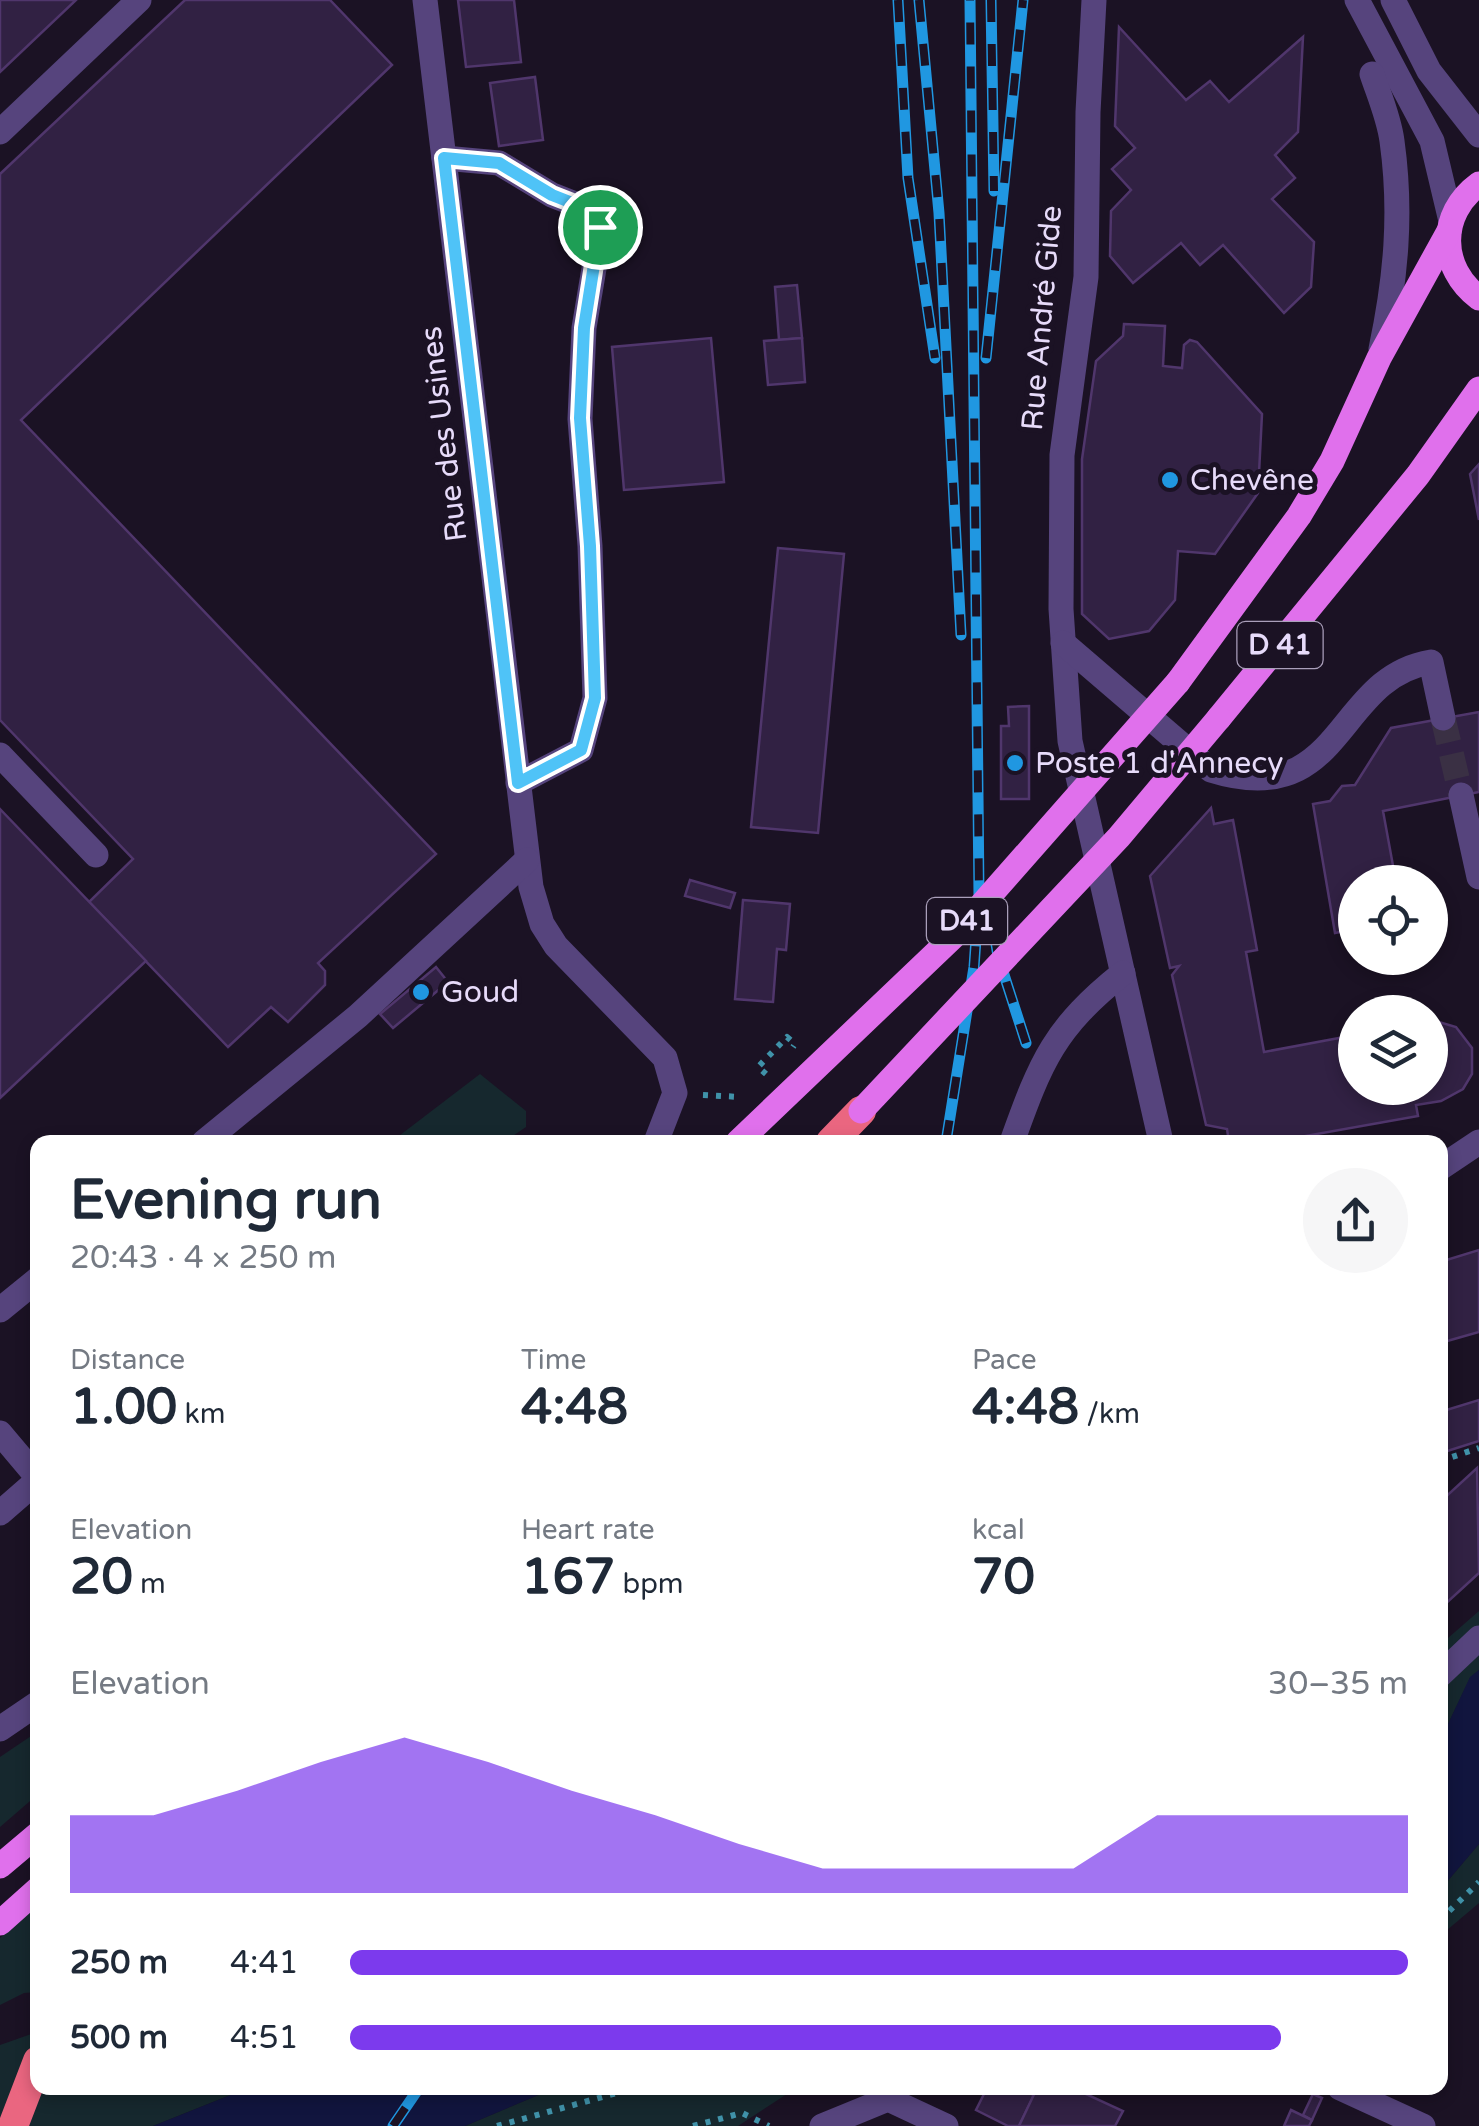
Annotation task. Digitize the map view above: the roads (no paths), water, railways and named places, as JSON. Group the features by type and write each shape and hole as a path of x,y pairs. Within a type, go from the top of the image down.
{"highway":[{"path":"836,1135 860,1111"},
{"path":"13,2126 30,2081"}],"main road":[{"path":"1379,358 1460,201 1479,184"},
{"path":"1450,226 1449,254 1455,272 1479,298"},
{"name":"D41","path":"745,1135 955,935 1178,682 1299,516 1346,434 1379,358"},
{"name":"D 41","path":"860,1111 1120,838 1418,476 1479,389"},
{"path":"0,1866 30,1841"},
{"path":"0,1922 30,1897"}],"street":[{"path":"0,132 139,0"},
{"name":"Rue des Usines","path":"425,0 527,860 542,924 568,961 665,1058 675,1093 659,1135"},
{"name":"Rue André Gide","path":"1094,0 1086,276 1062,456 1063,643 1070,741 1159,1135"},
{"path":"1357,0 1432,141 1450,226"},
{"path":"1393,0 1423,62 1479,135"},
{"path":"1372,74 1392,137 1398,219 1396,280 1379,358"},
{"path":"444,158 499,163 552,195 580,206 600,227 584,328 580,418 590,546 595,698 581,750 518,783"},
{"path":"1063,643 1211,770 1232,776 1273,776 1317,758 1332,745 1362,702 1394,672 1411,665 1430,662 1443,718"},
{"path":"0,754 96,855"},
{"path":"1461,796 1479,878"},
{"path":"212,1135 384,992 527,860"},
{"path":"1015,1135 1053,1042 1083,1005 1124,973"},
{"path":"1448,1163 1479,1142"},
{"path":"0,1310 30,1286"},
{"path":"0,1433 30,1469"},
{"path":"0,1513 30,1486"},
{"path":"1448,1667 1479,1638"},
{"path":"0,1729 30,1708"},
{"path":"1355,2095 1423,2126"},
{"path":"822,2126 888,2099 946,2126"}],"tunnel":[{"path":"1443,718 1461,795"}],"railway":[{"path":"898,0 908,178 935,358"},
{"path":"919,0 939,213 961,635"},
{"path":"947,1135 974,967 979,896 970,0"},
{"path":"991,0 994,191"},
{"path":"986,358 1023,0"},
{"path":"988,896 998,956 1026,1043"},
{"path":"393,2126 414,2095"}],"place":[{"name":"Chevêne","path":"1170,480"},
{"name":"Poste 1 d'Annecy","path":"1015,763"},
{"name":"Goud","path":"421,992"}]}
